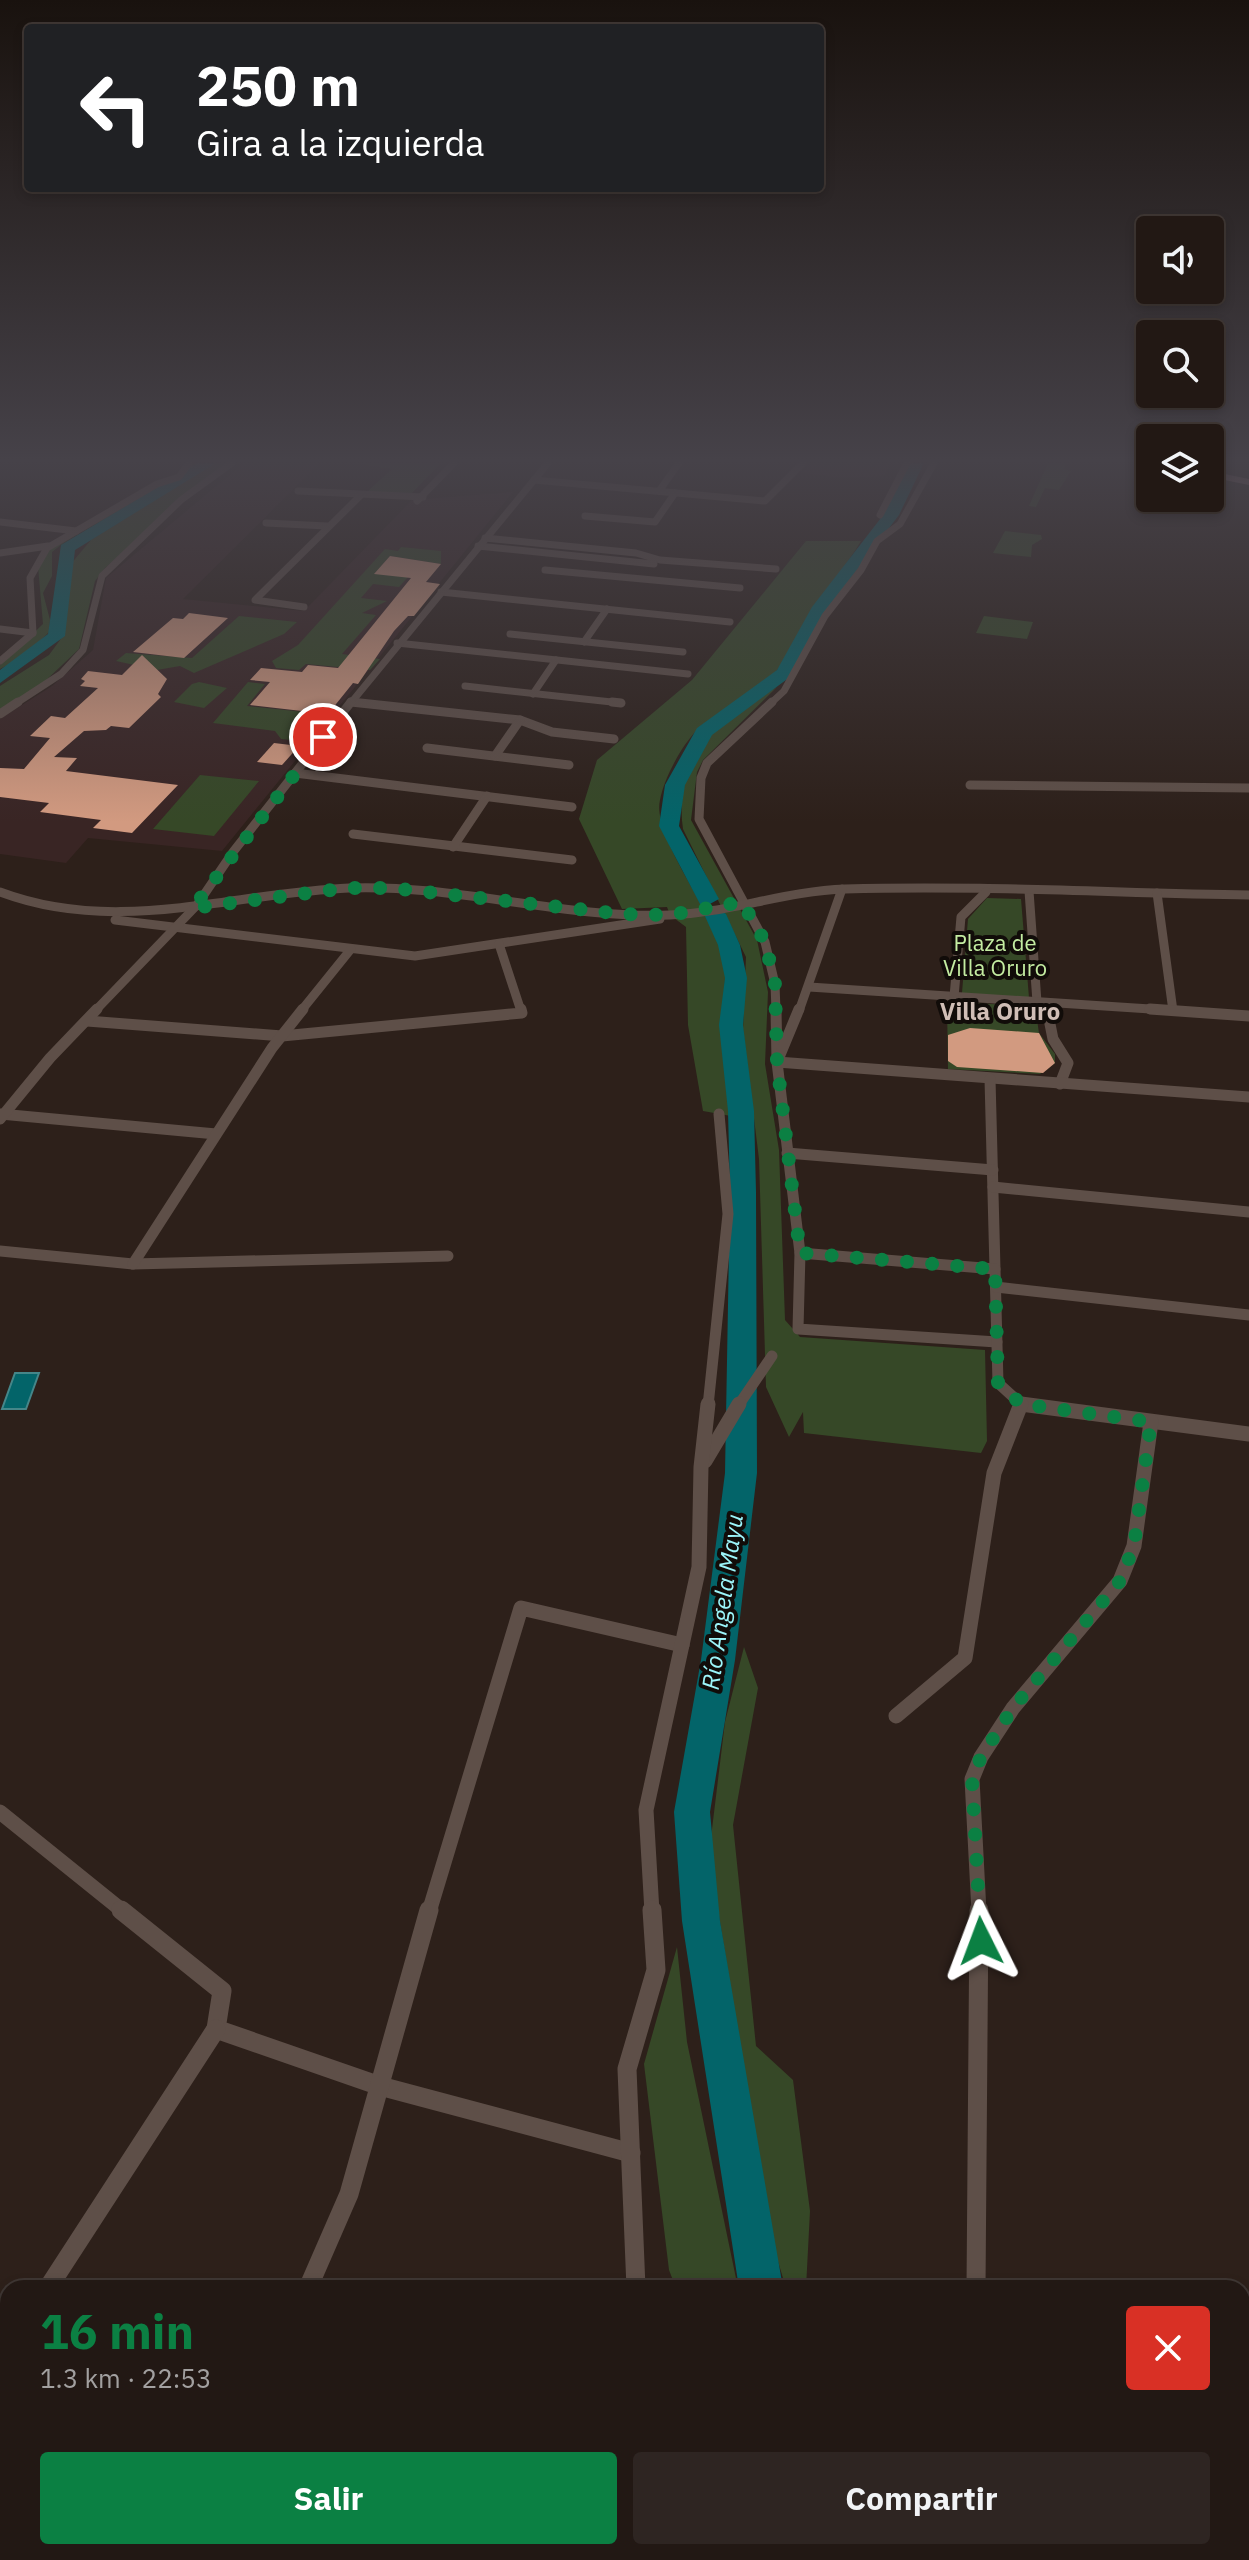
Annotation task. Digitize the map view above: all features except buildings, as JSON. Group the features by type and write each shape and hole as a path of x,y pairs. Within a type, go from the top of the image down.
{"street":[{"path":"29,582 33,633"},
{"path":"0,714 61,674 83,650 100,582"},
{"path":"272,582 255,600 304,607"},
{"path":"1,1115 50,1058 193,908 397,643 449,582"},
{"path":"682,582 740,588"},
{"path":"851,582 825,616 784,691 707,763 701,778 699,819 765,942 775,984 777,1062 800,1253 798,1329 997,1342"},
{"path":"441,592 730,622"},
{"path":"584,642 607,609"},
{"path":"0,629 33,633"},
{"path":"0,661 33,633"},
{"path":"510,634 683,652"},
{"path":"397,643 688,674"},
{"path":"533,694 556,660"},
{"path":"465,686 621,703"},
{"path":"351,702 520,720 552,732 614,739"},
{"path":"495,756 520,720"},
{"path":"427,748 569,765"},
{"path":"295,773 572,807"},
{"path":"970,785 1249,788"},
{"path":"453,847 487,796"},
{"path":"353,834 572,860"},
{"path":"65,910 130,914 347,888 391,888 549,907 670,915"},
{"path":"777,1062 809,987 842,889"},
{"path":"0,892 37,906 172,929 415,956 646,923 670,915 742,902 842,889 1249,895"},
{"path":"1029,891 1037,1002 1048,1010 1053,1039 1068,1063 1060,1084"},
{"path":"954,997 961,917 986,892"},
{"path":"1157,893 1173,1011"},
{"path":"87,1021 282,1036 522,1013 499,944"},
{"path":"133,1264 282,1036 351,949"},
{"path":"809,987 1249,1016"},
{"path":"777,1062 1249,1097"},
{"path":"990,1079 998,1383 1021,1404 1249,1434"},
{"path":"636,2280 627,2069 656,1970 646,1810 699,1567 701,1467 728,1214 719,1114"},
{"path":"1,1115 216,1134"},
{"path":"787,1153 993,1170"},
{"path":"993,1187 1249,1212"},
{"path":"0,1251 133,1264 448,1256"},
{"path":"800,1253 995,1269"},
{"path":"996,1287 1249,1315"},
{"path":"701,1467 772,1356"},
{"path":"896,1716 965,1658 994,1473 1021,1404"},
{"path":"976,2280 981,1941 972,1779 981,1757 1013,1708 1120,1581 1134,1546 1151,1422"},
{"path":"311,2280 349,2194 467,1777 521,1608 682,1645"},
{"path":"0,1812 222,1991 216,2029 53,2280"},
{"path":"216,2029 380,2086 631,2153"}],"shaded area":[{"path":"105,582 200,582 183,599 304,611 332,582 440,582 222,851 88,838 66,863 0,854 0,719 52,686 93,650"}],"green space":[{"path":"39,582 49,582 43,593 50,620 49,632 25,656 0,669 0,665 43,624"},
{"path":"68,582 95,582 79,649 42,684 0,710 0,686 49,655 63,636"},
{"path":"355,582 403,582 399,587 373,584 361,598 387,601 362,613 376,615 342,654 380,659 370,670 306,664 299,670 276,668 272,661 298,645"},
{"path":"772,582 832,582 767,682 691,736 670,772 660,800 664,831 723,953 724,1040 735,1089 731,1116 703,1111 688,1025 686,927 670,915 667,907 622,909 579,819 597,760 692,680"},
{"path":"239,616 297,622 284,634 194,673 180,666 157,670 116,661 126,653 192,658"},
{"path":"984,616 1033,622 1027,639 976,633"},
{"path":"199,682 227,688 204,708 174,702 192,684"},
{"path":"248,682 265,684 247,706 333,715 312,742 281,739 275,731 213,723"},
{"path":"777,687 703,760 697,772 691,820 757,940 768,992 765,1064 779,1150 785,1320 800,1337 985,1350 987,1441 981,1453 804,1433 803,1412 789,1437 766,1387 759,1159 743,1029 746,957 683,829 682,804 690,767 709,734 732,715"},
{"path":"200,775 259,781 214,836 153,829"},
{"name":"Plaza de Villa Oruro","path":"987,898 1021,899 1029,998 962,993 968,919"},
{"path":"947,1002 1035,1006 1039,1033 1055,1054 1055,1063 1040,1074 948,1069"},
{"path":"744,1647 758,1688 733,1825 756,2046 793,2080 810,2211 806,2280 784,2280 771,2238 709,1854 725,1722"},
{"path":"677,1947 687,2042 736,2280 673,2280 669,2270 644,2064"}],"water":[{"path":"15,1373 39,1373 26,1409 2,1409"}],"waterway":[{"path":"0,678 56,636 63,582"},
{"name":"Río Angela Mayu","path":"708,899 669,826 675,785 704,732 784,673 820,607 839,582"},
{"name":"Río Angela Mayu","path":"715,914 729,945 736,978 731,1025 741,1111 743,1192 741,1473 718,1660 692,1812 701,1921 760,2280"}],"district":[{"name":"Villa Oruro","path":"1000,1012"}],"route":[{"path":"323,737 193,908 347,888 391,888 622,914 670,915 742,902 765,942 775,984 777,1062 800,1253 995,1269 998,1383 1021,1404 1151,1422 1134,1546 1120,1581 1013,1708 981,1757 972,1779 981,1941"}]}
